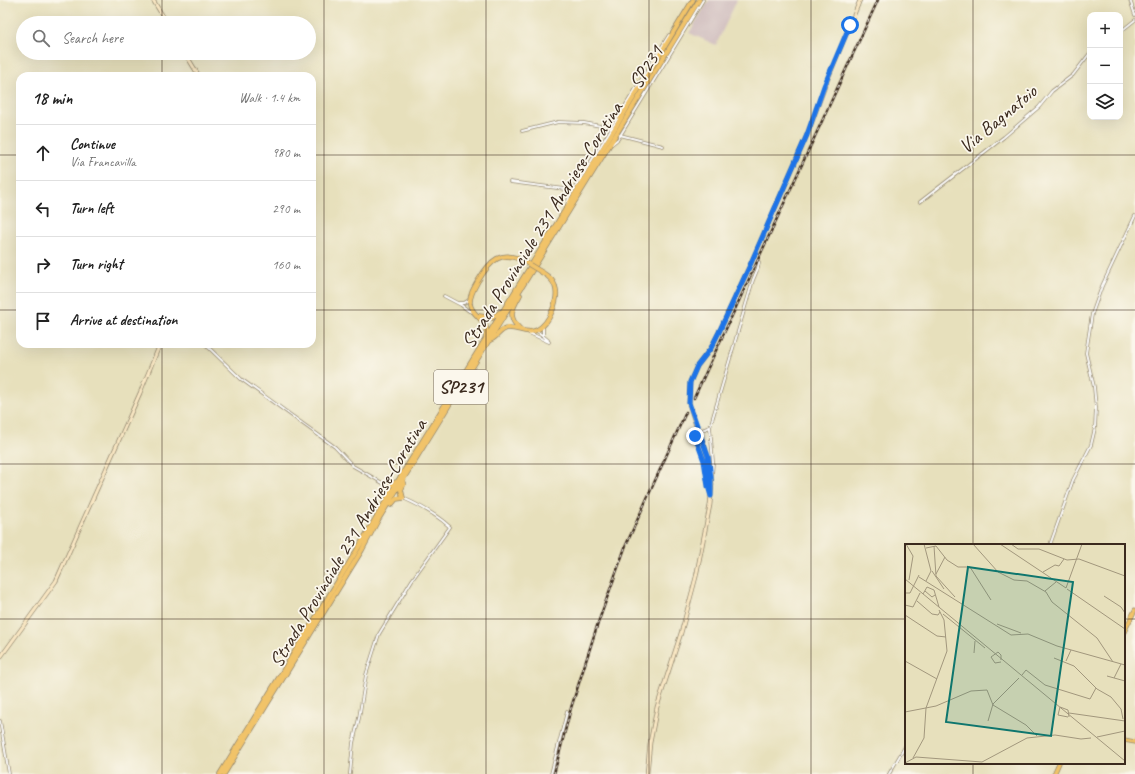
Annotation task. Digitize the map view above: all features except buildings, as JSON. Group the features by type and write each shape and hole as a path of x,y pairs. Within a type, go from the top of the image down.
{"highway":[{"name":"Strada Provinciale 231 Andriese-Coratina","path":"220,774 358,550 503,309 568,207 692,0"},
{"name":"Strada Provinciale 231 Andriese-Coratina","path":"224,774 362,550 376,520 423,448 698,0"},
{"path":"479,349 485,337 486,330 482,320 475,314 471,306 471,298 479,279 491,262 497,258 513,256 543,273 553,282 556,293 554,308 544,324 536,331 529,332 508,328 500,331 493,339 489,340"},
{"path":"522,331 514,323 512,313 513,307 525,282"},
{"path":"475,314 492,318 503,309"},
{"path":"376,520 382,519 393,501 398,498 403,498 401,493 402,487 420,457 423,448"},
{"path":"376,520 389,493 389,488 386,485 396,482 414,455"}],"main road":[{"path":"1125,630 1135,610"},
{"path":"1125,740 1135,742"},
{"path":"1054,774 1059,764"}],"street":[{"path":"153,0 163,16"},
{"path":"568,207 567,202 574,190 692,0"},
{"name":"SP231","path":"609,145 618,139 703,0"},
{"path":"711,477 705,448 689,403 690,382 697,366 714,342 751,263 807,135 824,86 860,0"},
{"path":"1130,0 1135,15"},
{"path":"1123,30 1135,20"},
{"name":"Via Bagnatoio","path":"920,202 1004,137 1039,107 1052,91 1073,75 1087,58"},
{"path":"189,60 197,72"},
{"path":"522,131 558,122 584,123 612,128"},
{"path":"620,135 663,146"},
{"path":"510,182 574,190"},
{"path":"1050,544 1073,480 1091,445 1095,428 1096,408 1094,387 1086,353 1092,314 1102,286 1135,216"},
{"path":"647,774 650,743 657,707 681,633 696,576 710,505 713,462 710,427 759,262"},
{"path":"444,296 457,303 471,306"},
{"path":"457,303 464,303 471,298"},
{"path":"461,304 475,314"},
{"path":"464,307 471,306"},
{"path":"543,336 544,324"},
{"path":"529,332 549,342 536,331"},
{"path":"536,331 542,339"},
{"path":"0,658 56,581 140,393 158,348"},
{"path":"209,348 242,379 335,447 353,466 386,485"},
{"path":"702,430 710,427"},
{"path":"698,432 695,436 704,461 711,496"},
{"path":"709,464 713,462"},
{"path":"350,774 366,675 380,634 412,580 450,527 440,517 403,498"},
{"path":"551,774 566,712"},
{"path":"0,721 9,774"},
{"path":"889,774 905,747"}],"shaded area":[{"path":"709,0 737,0 716,45 689,33"}],"railway":[{"path":"694,398 878,0"},
{"path":"554,774 571,708 598,623 626,545 686,412"}],"route":[{"path":"695,436 704,461 711,496 712,484 708,456 689,403 690,382 693,372 711,348 751,263 807,135 824,86 850,25"}]}
